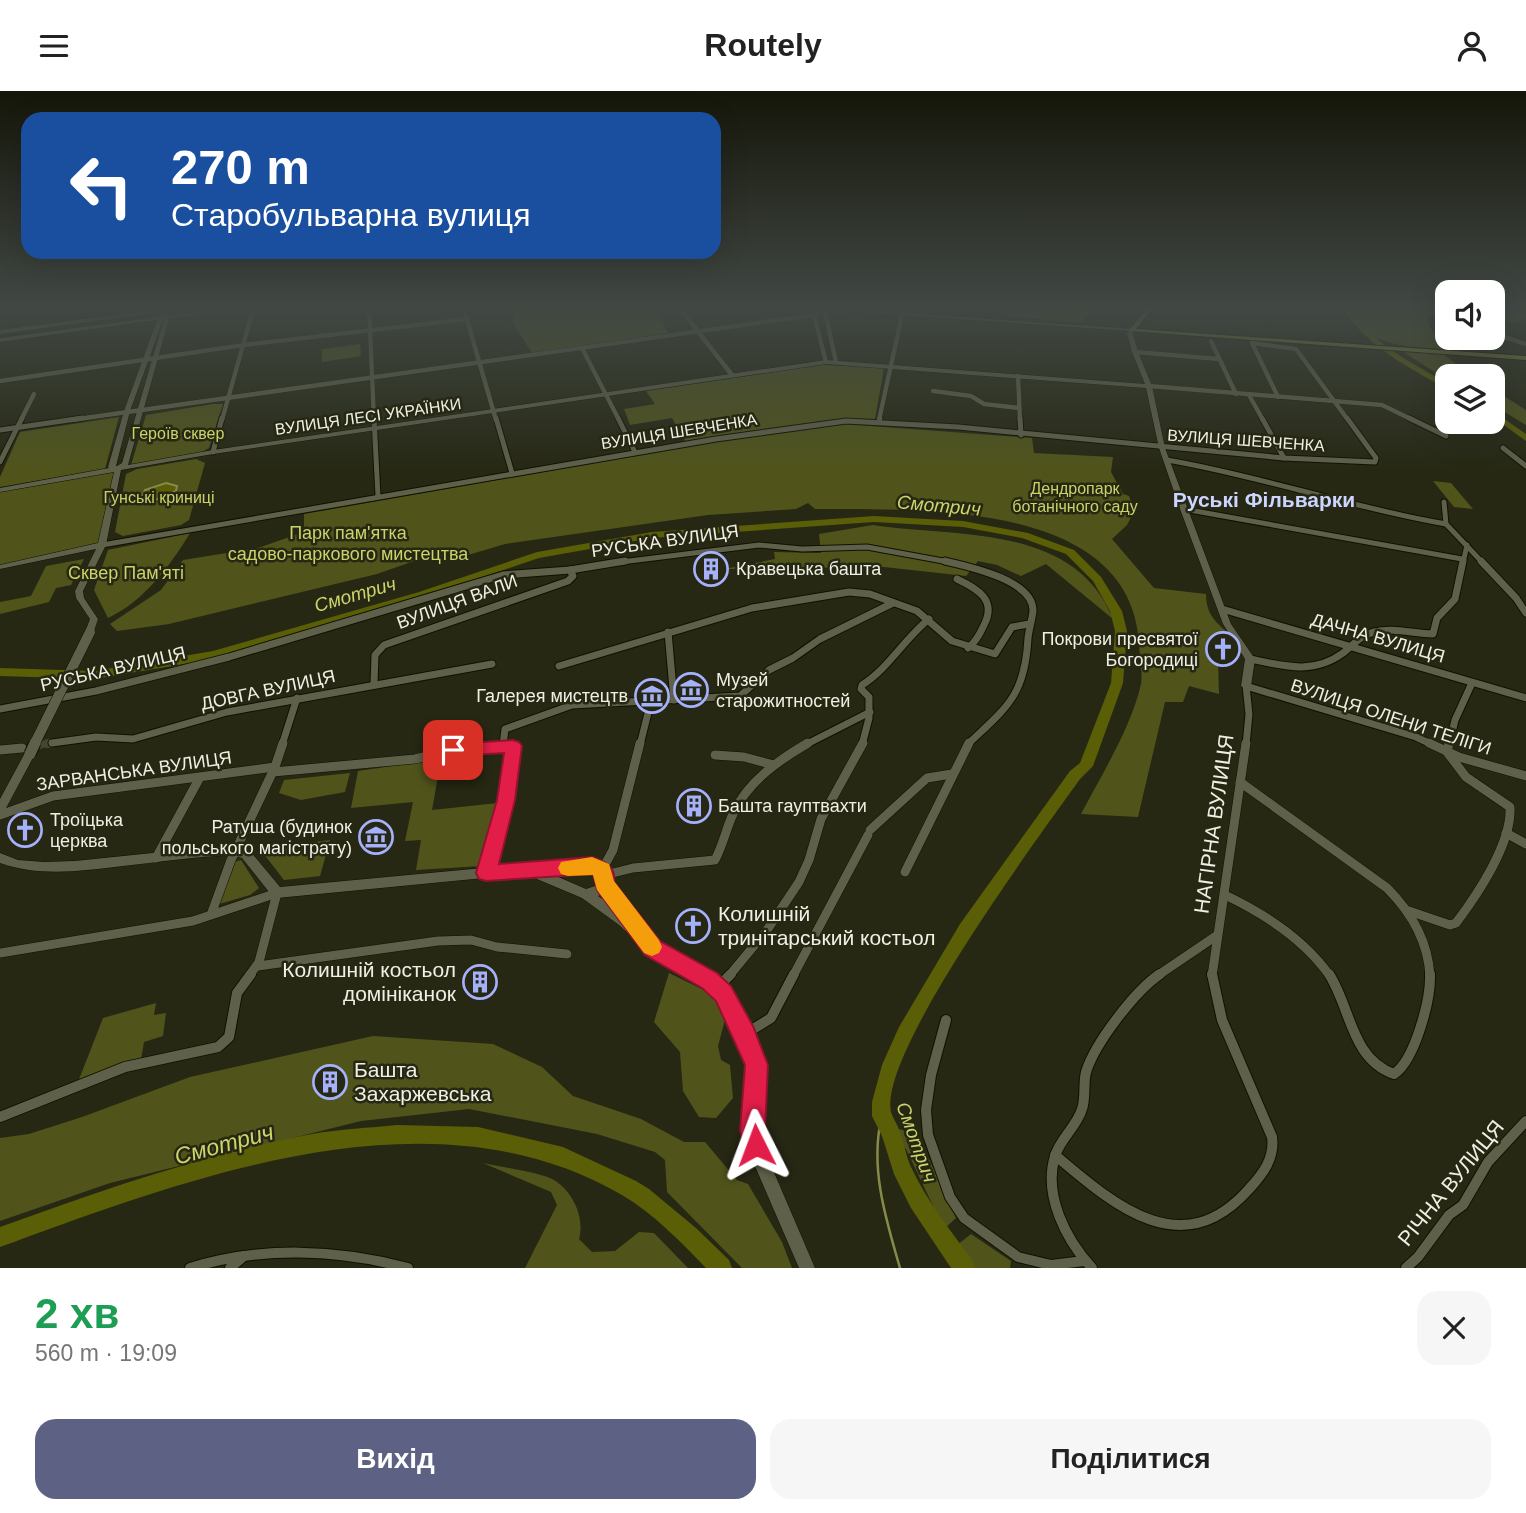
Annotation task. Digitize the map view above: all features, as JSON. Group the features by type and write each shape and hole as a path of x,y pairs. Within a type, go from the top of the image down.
{"main road":[{"path":"118,469 112,467 144,361"},
{"path":"0,809 26,751 90,632 94,619 80,598 79,591 102,545 118,469 125,464 155,361"},
{"path":"1139,361 1149,386 1162,447 1184,509 1227,624 1250,659 1246,686"},
{"name":"ВУЛИЦЯ ЛЕСІ УКРАЇНКИ","path":"0,490 213,452 826,362 1149,386"},
{"name":"ВУЛИЦЯ ШЕВЧЕНКА","path":"0,566 102,545"},
{"path":"0,858 6,863 35,866 80,866 222,851 236,852 246,854 277,893 526,869 592,866 604,876 653,948"},
{"path":"573,888 572,879 582,868"},
{"path":"526,869 586,894 623,921 653,948 718,987 728,1000 757,1065 753,1131 756,1145 807,1268"},
{"path":"586,894 599,890 604,876"}],"street":[{"path":"0,381 132,361"},
{"path":"213,452 239,361"},
{"path":"370,361 378,496"},
{"path":"0,430 488,361"},
{"path":"589,361 635,452"},
{"path":"720,361 732,376"},
{"path":"880,421 894,361"},
{"path":"1220,361 1236,394"},
{"path":"1261,361 1278,397"},
{"path":"1304,361 1333,401"},
{"path":"480,362 512,473"},
{"path":"1018,376 1021,435"},
{"name":"ВУЛИЦЯ ЛЕСІ УКРАЇНКИ","path":"1149,386 1382,405 1446,436"},
{"path":"933,391 971,396 984,404 1019,408"},
{"path":"0,462 34,394"},
{"path":"1249,395 1284,458"},
{"name":"ВУЛИЦЯ ШЕВЧЕНКА","path":"102,545 635,452 811,425 880,421 1284,458 1376,462 1376,458 1333,401"},
{"path":"1503,448 1526,466"},
{"path":"1167,460 1270,480 1371,511 1446,524 1516,598 1526,613"},
{"path":"1444,502 1446,524"},
{"path":"1184,509 1462,559"},
{"name":"РУСЬКА ВУЛИЦЯ","path":"0,709 96,691 229,657 503,575 570,570 678,553 759,545 803,549 867,547 965,564 995,573 1029,599 1032,610 1029,647 1019,691 1007,707 968,743 905,872"},
{"path":"1250,659 1311,669 1330,663 1364,634 1384,629 1433,634 1437,618 1455,599 1467,545"},
{"name":"ВУЛИЦЯ ВАЛИ","path":"374,684 375,655 384,645 568,581 573,576 570,570"},
{"path":"957,579 982,591 987,597 989,608 988,619 974,644 968,648"},
{"path":"559,666 752,608 839,593 862,593 893,603 929,619 946,637 968,648 995,654 1012,627 1029,624"},
{"path":"1516,598 1526,604"},
{"path":"486,873 506,800 513,746 503,746 505,729 572,705 740,696 769,670 793,658 820,639 893,603"},
{"name":"ДАЧНА ВУЛИЦЯ","path":"1222,609 1526,698"},
{"path":"718,987 753,950 793,890 808,863 821,818 839,786 859,759 870,712 869,697 861,689 862,685 878,675 911,633 929,619"},
{"path":"668,632 674,700"},
{"name":"ДОВГА ВУЛИЦЯ","path":"52,743 88,737 123,740 141,737 227,712 492,664"},
{"path":"1409,911 1450,925 1456,923 1477,893 1506,833 1512,814 1510,807 1470,780 1447,752 1455,720 1472,683"},
{"name":"ВУЛИЦЯ ОЛЕНИ ТЕЛІГИ","path":"1246,686 1416,737 1447,752 1526,776"},
{"name":"НАГІРНА ВУЛИЦЯ","path":"1055,1155 1082,1110 1086,1072 1101,1042 1148,982 1216,936 1225,895 1249,714 1246,686"},
{"path":"212,912 274,769 297,698"},
{"path":"604,876 652,701"},
{"path":"604,876 633,868 715,860 730,819 741,800 774,765 813,739 870,712"},
{"name":"ЗАРВАНСЬКА ВУЛИЦЯ","path":"0,815 44,797 274,769 415,759 453,750 503,746"},
{"path":"0,750 26,751"},
{"path":"715,755 744,757 774,765"},
{"path":"745,1034 771,1018 869,833 927,778 952,773"},
{"path":"156,857 199,779"},
{"path":"1225,895 1250,905 1284,930 1328,973 1336,983 1355,1036 1365,1052 1382,1070 1394,1074 1401,1070 1410,1056 1427,1003 1430,970 1409,911 1391,889 1240,782"},
{"path":"1506,833 1526,844"},
{"path":"0,953 193,921 212,912 277,893"},
{"path":"0,1117 125,1067 218,1048 226,1044 231,1036 238,992 243,982 258,966 277,893"},
{"path":"1055,1155 1118,1207 1144,1220 1177,1227 1205,1224 1218,1219 1248,1191 1272,1156 1273,1147 1266,1117 1233,1049 1218,1008 1212,975 1216,936"},
{"path":"258,966 438,941 471,940 497,947 567,954"},
{"path":"946,1020 931,1075 926,1110 928,1135 950,1197 964,1218 1018,1257 1051,1265 1069,1261 1088,1265"},
{"name":"РІЧНА ВУЛИЦЯ","path":"1406,1268 1418,1257 1449,1215 1463,1205 1488,1161 1526,1121"},
{"path":"1055,1155 1052,1184 1055,1206 1088,1265"},
{"path":"190,1268 227,1256 331,1255 394,1263 408,1268"},
{"path":"230,1268 245,1256"}],"green space":[{"path":"1417,361 1452,361 1456,364 1435,364 1435,372"},
{"path":"822,365 884,368 875,419 821,422 685,441 672,418 630,425 624,409 655,404 646,391"},
{"path":"1505,397 1526,410 1526,425 1505,412"},
{"name":"Героїв сквер","path":"223,404 209,448 200,453 131,465 146,415"},
{"path":"119,417 105,469 0,487 0,477 20,432"},
{"name":"Дендропарк ботанічного саду","path":"844,424 1032,438 1034,453 1113,457 1111,472 1123,494 1129,496 1134,511 1127,525 1112,539 1154,588 1206,594 1211,615 1235,639 1233,662 1218,661 1219,694 1189,686 1183,702 1165,702 1138,817 1081,814 1123,734 1141,684 1139,642 1126,595 1098,561 1059,537 1011,522 960,514 907,510 815,509 808,503 796,509 708,515 505,544 448,561 417,560 377,574 169,624 117,631 110,624 161,590 183,560 258,548 304,532 304,514 724,440"},
{"name":"Гунські криниці","path":"196,459 205,463 189,520 181,525 123,536 115,532 126,474 137,469"},
{"path":"118,469 102,545 0,567 0,490"},
{"path":"1433,481 1451,483 1473,509 1454,507"},
{"path":"873,525 976,535 1042,550 1071,566 1095,588 1113,619 1046,564 1021,576 997,565 978,561 966,576 884,567 724,569 775,559 774,552 821,553 819,534"},
{"name":"Сквер Пам'яті","path":"190,533 155,582 133,602 108,618 94,590 108,550"},
{"path":"84,559 71,585 56,588 49,602 0,614 0,602 31,596 46,566"},
{"path":"441,759 432,810 498,803 482,866 416,870 421,840 405,841 413,802 351,808 358,771"},
{"path":"350,773 345,792 301,800 279,793 284,780"},
{"path":"330,840 320,876 284,880 260,849"},
{"path":"241,860 259,888 250,895 219,904 232,863"},
{"path":"669,973 716,996 726,1016 718,1046 721,1060 730,1065 733,1098 716,1118 699,1117 683,1091 680,1052 654,1022"},
{"path":"156,1003 154,1015 166,1013 163,1036 144,1042 141,1059 78,1082 103,1018"},
{"path":"373,1036 493,1044 542,1067 573,1096 641,1119 684,1142 705,1142 737,1180 748,1184 782,1242 792,1268 742,1268 667,1192 665,1160 655,1152 597,1134 469,1109 361,1121 110,1183 0,1221 0,1138 29,1134 82,1117 190,1077"},
{"path":"900,1129 919,1137 956,1218 944,1229 906,1149 894,1140"},
{"path":"483,1163 537,1174 559,1184 576,1205 580,1222 579,1239 592,1252 615,1251 639,1232 654,1233 688,1268 525,1268 557,1205 551,1192"},
{"path":"971,1234 1011,1261 1010,1268 973,1268 956,1246"}],"shaded area":[{"path":"166,483 177,486 176,491 155,500 142,497 145,490"}],"waterway":[{"name":"Смотрич","path":"1402,361 1435,379"},
{"name":"Смотрич","path":"1505,422 1526,438"},
{"name":"Смотрич","path":"0,672 94,675 214,655 423,594 537,555 652,535 874,519 963,524 1024,535 1070,552 1097,579 1116,611 1121,631 1117,683 1086,766 1075,775 966,929 905,1033 891,1065 881,1102 882,1116 891,1133 901,1167 918,1201 964,1268"},
{"path":"882,1116 878,1135 878,1173 900,1268"},
{"name":"Смотрич","path":"0,1237 151,1184 232,1161 314,1143 397,1134 478,1137 556,1154 629,1188 677,1225 721,1268"}],"tunnel":[{"path":"32,746 51,743"},
{"path":"39,745 52,743"}],"slow traffic":[{"path":"568,868 596,866 602,870 605,875 604,884 652,947"}],"place":[{"name":"Кравецька башта","path":"711,569"},
{"name":"Покрови пресвятої Богородиці","path":"1223,649"},
{"name":"Музей старожитностей","path":"691,690"},
{"name":"Галерея мистецтв","path":"652,696"},
{"name":"Башта гауптвахти","path":"694,806"},
{"name":"Троїцька церква","path":"25,830"},
{"name":"Ратуша (будинок польського магістрату)","path":"376,837"},
{"name":"Колишній тринітарський костьол","path":"693,926"},
{"name":"Колишній костьол домініканок","path":"480,982"},
{"name":"Башта Захаржевська","path":"330,1082"}],"district":[{"name":"Руські Фільварки","path":"1264,500"}],"route":[{"path":"453,750 513,746 506,800 486,873 587,866 599,868 605,875 604,884 653,948 671,961 710,981 723,993 745,1034 757,1065 753,1116 756,1145"}],"park label":[{"name":"Парк пам'ятка садово-паркового мистецтва","path":"348,544"}]}
